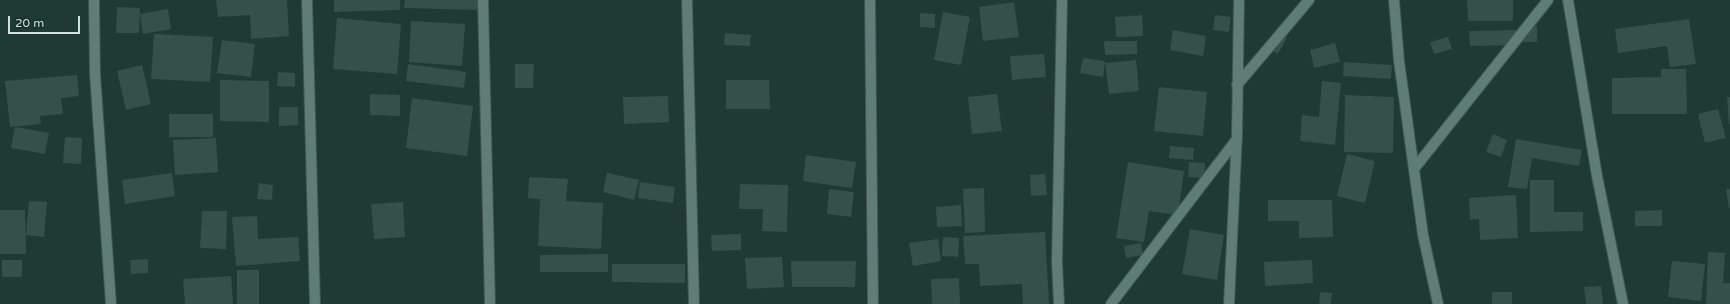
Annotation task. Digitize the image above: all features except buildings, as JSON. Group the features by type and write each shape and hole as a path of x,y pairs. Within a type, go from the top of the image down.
{"street":[{"path":"94,0 96,74 111,304"},
{"path":"307,0 316,304"},
{"path":"483,0 490,304"},
{"path":"687,0 694,304"},
{"path":"870,0 873,304"},
{"path":"1059,304 1057,262 1062,0"},
{"path":"1229,304 1236,139 1238,0"},
{"path":"1237,86 1309,0"},
{"path":"1394,0 1399,61 1423,235 1438,304"},
{"path":"1414,169 1548,0"},
{"path":"1568,0 1598,176 1623,304"},
{"path":"1111,304 1236,139"}]}
